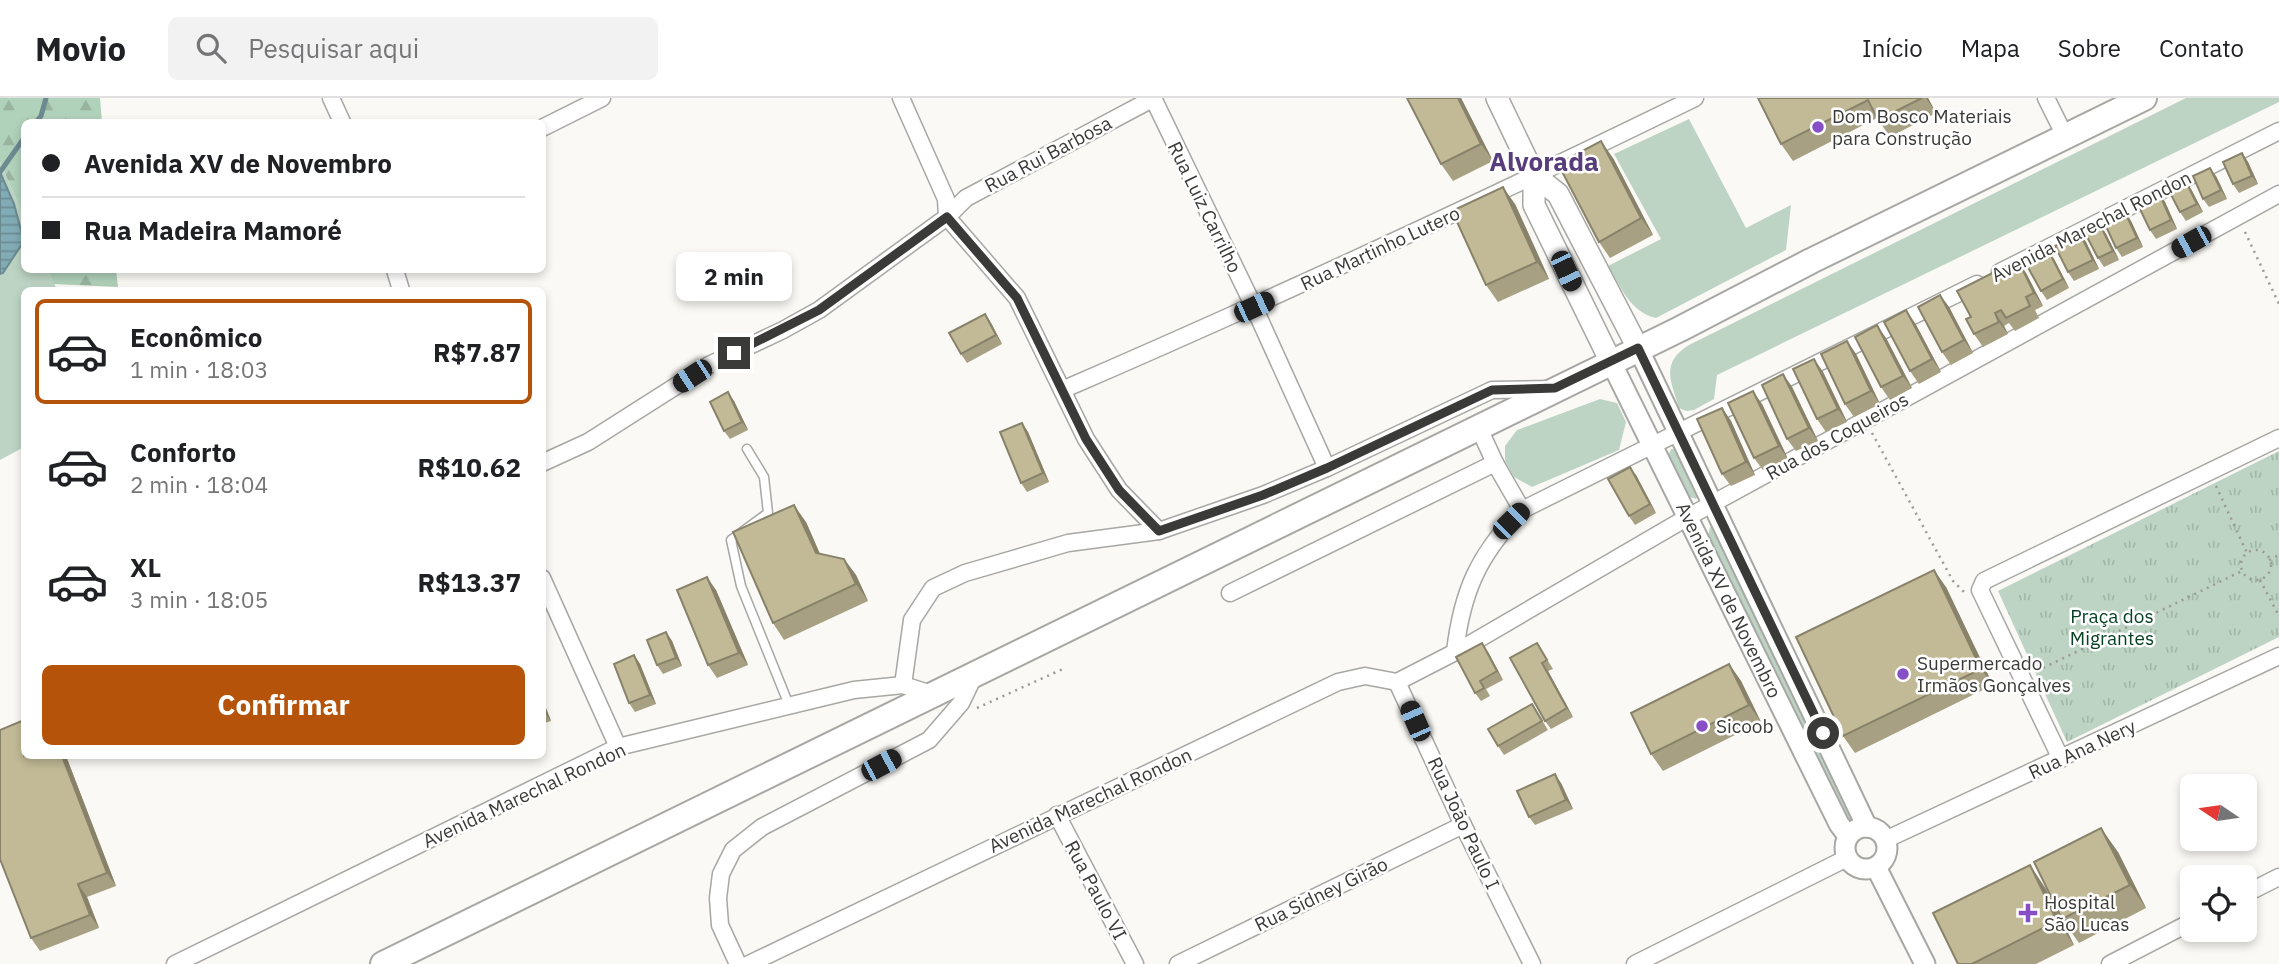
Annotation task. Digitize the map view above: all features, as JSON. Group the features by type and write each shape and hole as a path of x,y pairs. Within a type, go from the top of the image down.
{"highway":[{"path":"383,964 2144,98"}],"main road":[{"path":"1497,98 1534,175 1534,205 1611,362"},
{"path":"1534,175 1558,194 1638,348"}],"street":[{"path":"331,98 341,119"},
{"path":"546,126 602,98"},
{"path":"901,98 946,199 947,217 1017,298 1086,439 1119,490 1159,531"},
{"name":"Rua Rui Barbosa","path":"546,461 588,442 709,365 819,310 947,217 966,198 1153,98"},
{"name":"Rua Luiz Carrilho","path":"1153,98 1254,307 1327,468"},
{"name":"Rua Martinho Lutero","path":"1062,390 1254,307 1695,98"},
{"path":"2046,98 2065,136"},
{"name":"Avenida Marechal Rondon","path":"1455,652 1458,626 1468,587 1500,532 1522,510 1679,434 2279,131"},
{"name":"Rua dos Coqueiros","path":"1397,682 1455,652 1688,517 2279,194"},
{"name":"Avenida XV de Novembro","path":"1638,348 1867,827"},
{"name":"Avenida XV de Novembro","path":"1611,362 1839,824 1848,836"},
{"path":"903,685 912,620 933,588 965,573 1068,543 1159,531 1263,495 1327,468 1492,390 1555,388"},
{"path":"1478,426 1495,463 1522,510"},
{"path":"2060,760 1980,590 1984,581 2279,438"},
{"path":"1230,593 1495,463"},
{"path":"546,587 618,747"},
{"name":"Rua Ana Nery","path":"1885,840 2279,656"},
{"path":"738,964 720,925 718,898 721,874 733,850 762,827 929,740 961,703 975,673"},
{"name":"Avenida Marechal Rondon","path":"750,964 1338,682 1365,676 1397,682"},
{"name":"Rua João Paulo I","path":"1397,682 1531,964"},
{"name":"Avenida Marechal Rondon","path":"178,963 618,747 854,690 903,685 934,695"},
{"name":"Rua Paulo VI","path":"1057,815 1135,964"},
{"name":"Rua Sidney Girão","path":"1178,964 1463,825"},
{"path":"1867,827 1878,831 1885,840 1886,852 1876,867 1863,869 1851,863 1845,847 1848,836 1856,829 1867,827"},
{"path":"1635,964 1847,858"},
{"path":"1876,867 1925,964"},
{"path":"2257,888 2279,877"},
{"path":"2110,964 2180,928"}],"lane":[{"path":"747,449 764,477 768,513 731,540 741,586 789,705"}],"path":[{"path":"2238,216 2279,304"},
{"path":"1865,421 1953,581 1965,593 1980,590"},
{"path":"2209,473 2247,553"},
{"path":"2260,551 2269,560 2270,569 2260,580 2251,580 2242,572 2241,561 2247,553 2260,551"},
{"path":"2269,560 2279,555"},
{"path":"2023,678 2242,572"},
{"path":"2260,580 2279,616"},
{"path":"946,723 1065,668"}],"green space":[{"path":"0,98 100,98 102,119 21,119 21,210 0,162"},
{"path":"2186,98 2279,98 2279,102 1717,375 1714,399 1694,410 1679,408 1671,381 1671,366 1680,352 1689,345"},
{"path":"1689,119 1746,228 1791,205 1786,250 1656,318 1647,315 1633,304 1608,266 1661,239 1614,154"},
{"path":"0,162 21,210 21,273 49,273 56,287 21,287 21,449 0,460"},
{"path":"49,273 116,273 118,287 54,284"},
{"path":"1600,399 1617,403 1626,422 1619,450 1532,487 1514,477 1505,461 1505,446 1517,430"},
{"path":"1671,449 1679,449 1700,491 1696,499 1687,496 1668,456"},
{"name":"Praça dos Migrantes","path":"2279,451 2279,637 2067,742 1998,591"},
{"path":"1710,527 1717,530 1855,816 1852,823 1846,821 1708,536"}],"water":[{"path":"0,172 14,204 21,230 21,246 0,274"}],"building":[{"path":"1407,98 1458,98 1481,144 1441,164"},
{"path":"1758,98 1922,98 1878,120 1868,100 1781,144"},
{"path":"1601,141 1641,218 1599,242 1558,164"},
{"path":"2242,153 2252,176 2233,184 2223,162"},
{"path":"2210,168 2221,190 2203,199 2193,176"},
{"path":"2185,180 2197,204 2180,212 2168,189"},
{"path":"1503,187 1537,262 1486,285 1452,211"},
{"path":"2159,193 2171,220 2150,230 2137,203"},
{"path":"2125,212 2137,238 2116,248 2104,222"},
{"path":"2100,225 2113,251 2098,258 2085,233"},
{"path":"2080,234 2093,260 2068,272 2055,246"},
{"path":"2048,250 2063,279 2041,291 2025,262"},
{"path":"2018,260 2034,293 2026,297 2030,306 2006,318 2001,310 1995,313 1999,322 1974,334 1966,319 1971,317 1957,291"},
{"path":"1940,295 1964,340 1942,352 1918,307"},
{"path":"1906,310 1932,359 1910,371 1884,322"},
{"path":"985,314 996,335 961,354 949,333"},
{"path":"1877,325 1903,376 1881,387 1855,337"},
{"path":"1847,341 1871,391 1845,404 1821,354"},
{"path":"1814,359 1838,409 1817,419 1793,369"},
{"path":"1783,374 1809,428 1787,439 1762,385"},
{"path":"1753,391 1779,446 1754,458 1728,403"},
{"path":"728,392 742,422 724,431 710,402"},
{"path":"1722,408 1746,462 1722,474 1697,419"},
{"path":"1022,423 1043,473 1021,483 1000,432"},
{"path":"1630,467 1650,504 1629,516 1608,479"},
{"path":"794,505 816,553 844,559 856,584 773,623 733,532"},
{"name":"Supermercado Irmãos Gonçalves","path":"1934,570 1981,669 1843,736 1796,637"},
{"path":"707,577 739,653 708,665 677,590"},
{"path":"666,632 676,658 657,665 647,640"},
{"path":"1482,643 1497,671 1480,681 1484,688 1475,693 1456,657"},
{"path":"1537,643 1547,660 1542,663 1567,708 1545,721 1510,658"},
{"path":"634,655 650,695 629,703 614,664"},
{"path":"1729,664 1749,705 1651,754 1631,713"},
{"path":"1532,704 1542,721 1498,746 1488,729"},
{"path":"21,721 21,759 63,759 107,873 78,884 90,915 31,938 0,859 0,730"},
{"path":"1555,774 1566,800 1529,817 1517,791"},
{"path":"2101,828 2130,885 2062,919 2034,862"},
{"path":"2030,865 2057,921 1972,964 1958,964 1933,913"}],"waterway":[{"path":"38,119 46,98"},
{"path":"0,172 21,142"}],"place":[{"name":"Dom Bosco Materiais para Construção","path":"1818,127"},
{"name":"Supermercado Irmãos Gonçalves","path":"1903,674"},
{"name":"Sicoob","path":"1702,726"},
{"name":"Hospital São Lucas","path":"2028,913"}],"district":[{"name":"Alvorada","path":"1544,161"}],"route":[{"path":"734,353 819,310 947,217 1017,298 1086,439 1119,490 1159,531 1263,495 1327,468 1492,390 1555,388 1638,348 1823,733"}]}
